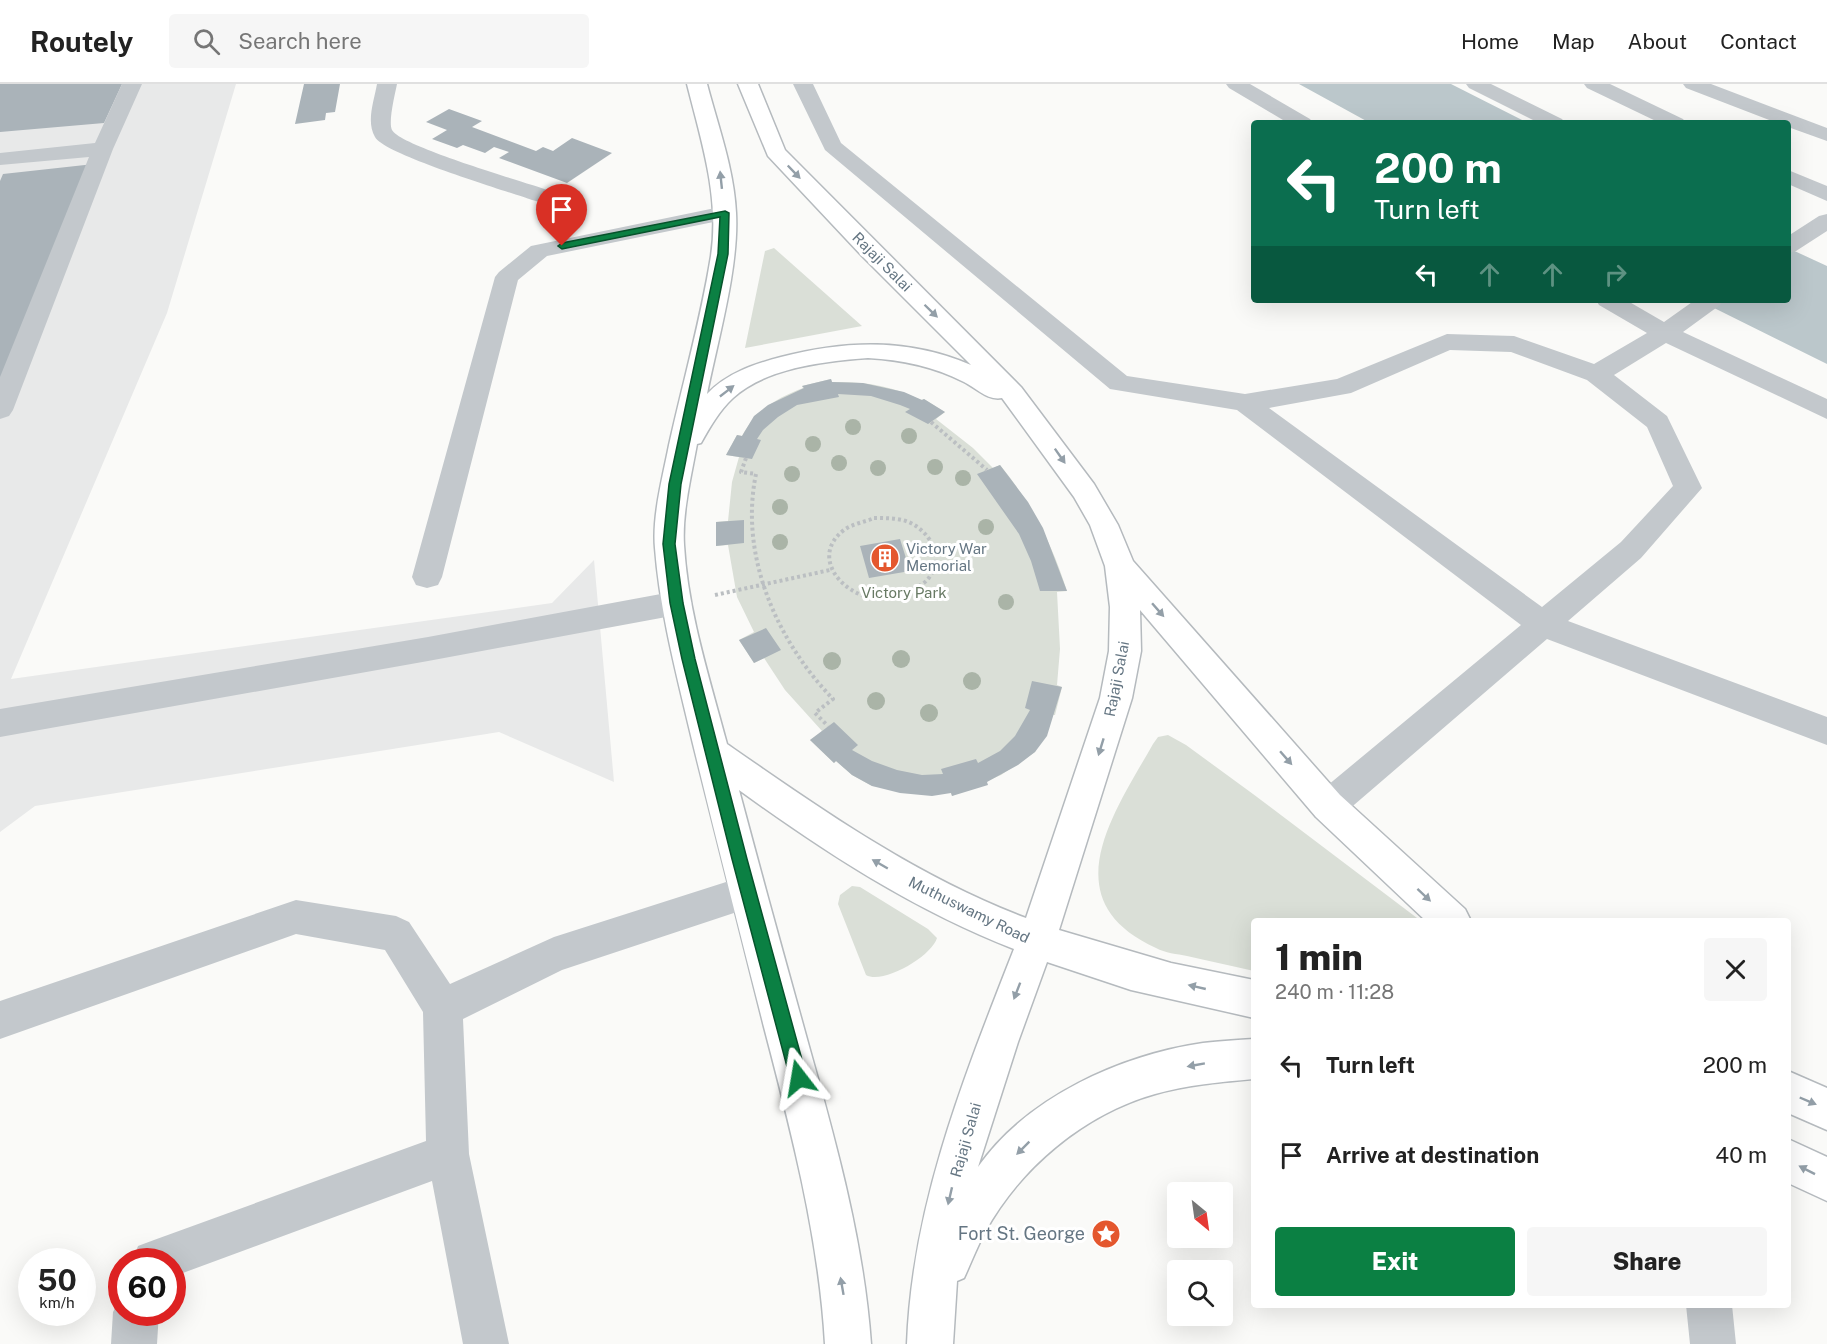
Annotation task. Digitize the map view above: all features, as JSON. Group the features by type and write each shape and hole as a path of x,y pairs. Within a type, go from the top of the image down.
{"main road":[{"path":"697,84 719,167 725,213 723,254 675,484 669,544 677,603 713,753 810,1123 829,1210 846,1311 848,1344"},
{"name":"Rajaji Salai","path":"748,84 775,152 870,251 974,352 1023,408 1084,490 1104,525 1120,566 1125,607 1125,651 1116,698 1036,942 998,1042 960,1154 939,1242 930,1325"},
{"path":"681,454 703,415 727,389 763,371 803,358 839,352 876,349 912,354 945,363 981,379 1023,408"},
{"path":"1120,566 1328,806 1449,918"},
{"name":"Muthuswamy Road","path":"713,753 841,842 933,896 1036,942 1135,974 1251,998"},
{"path":"930,1325 955,1245 985,1192 1023,1146 1059,1116 1105,1091 1161,1071 1223,1060 1251,1059"},
{"path":"1791,1093 1827,1109"},
{"path":"1791,1162 1827,1180"}],"street":[{"path":"0,410 103,149 132,84"},
{"path":"387,84 380,126 385,137 409,150 540,195"},
{"path":"803,84 832,146 1119,383 1245,403 1342,387 1447,342 1514,344 1596,374 1658,422 1688,488 1631,550 1328,806"},
{"path":"1236,84 1298,120"},
{"path":"1476,84 1549,120"},
{"path":"1594,84 1670,120"},
{"path":"1693,84 1788,120"},
{"path":"1791,121 1827,135"},
{"path":"0,159 103,149"},
{"path":"1791,177 1827,194"},
{"path":"427,577 507,278 539,251 725,213"},
{"path":"1796,241 1827,221"},
{"path":"1613,303 1665,333 1827,410"},
{"path":"1596,374 1665,333 1701,307"},
{"path":"1245,403 1544,625 1827,731"},
{"path":"0,723 428,649 677,603"},
{"path":"443,1008 554,955 748,892"},
{"path":"0,1020 296,917 396,934 443,1008 448,1154 486,1344"},
{"path":"186,1250 448,1154"},
{"path":"1709,1308 1713,1344"},
{"path":"134,1344 135,1326"}],"path":[{"path":"931,422 987,470"},
{"path":"746,458 741,472 756,474 752,490 752,515 764,584 775,618 787,641 803,666 833,699 815,712 828,726"},
{"path":"874,518 891,518 915,526 933,541 937,554 935,568 927,581 913,591 896,597 876,598 859,595 844,588 833,578 830,570 828,553 833,540 857,522 874,518"},
{"path":"715,595 830,570"}],"shaded area":[{"path":"0,84 236,84 167,313 11,679 552,603 594,560 614,782 499,732 35,806 0,832"},
{"path":"1299,84 1451,84 1522,120 1365,120"},
{"path":"1791,249 1827,266 1827,364 1704,303 1791,303"}],"green space":[{"path":"774,248 862,326 745,348 765,251"},
{"name":"Victory Park","path":"831,379 832,382 855,382 889,388 921,400 924,399 945,412 936,419 973,448 993,468 1000,465 1022,495 1048,541 1067,591 1057,592 1060,649 1057,685 1062,687 1055,715 1035,752 1001,775 952,796 951,793 872,786 852,775 836,761 834,763 810,740 822,731 785,690 764,658 754,663 739,640 754,632 737,597 728,545 716,546 716,522 728,521 732,482 739,457 726,455 737,435 742,436 754,419 768,406 803,388 802,386"},
{"path":"1168,735 1186,745 1417,918 1251,918 1251,970 1163,951 1124,928 1106,906 1099,881 1100,854 1109,826 1122,798 1158,737"},
{"path":"852,886 860,887 928,929 937,938 933,945 917,960 895,972 884,976 866,975 838,904 840,895"}],"building":[{"path":"0,84 122,84 104,123 0,132"},
{"path":"304,84 340,84 335,112 326,113 325,120 295,124"},
{"path":"449,109 482,121 472,127 536,151 543,147 553,151 572,138 612,153 567,183 499,158 509,152 494,147 485,153 463,145 457,148 432,139 447,130 426,122"},
{"path":"94,164 0,401 0,181 3,174"},
{"path":"831,379 832,382 863,383 904,392 924,399 945,412 928,424 905,412 910,409 900,405 871,396 838,394 839,397 797,405 778,417 763,430 757,439 761,440 752,459 726,455 737,435 742,436 754,416 768,405 804,388 802,386"},
{"path":"1000,465 1028,502 1043,528 1067,591 1040,591 1031,561 1019,534 977,474"},
{"path":"744,520 744,543 716,546 716,522"},
{"name":"Victory War Memorial","path":"900,539 910,571 869,578 860,546"},
{"path":"766,628 781,650 754,663 739,640"},
{"path":"1032,681 1062,687 1047,736 1035,752 1018,765 987,782 988,785 952,796 951,793 932,796 900,793 872,786 852,775 836,761 834,763 810,740 834,722 858,745 852,750 872,761 897,770 922,775 943,774 941,769 976,759 978,763 1000,751 1015,736 1030,710 1025,708"}],"place":[{"name":"Victory War Memorial","path":"885,558"},
{"name":"Fort St. George","path":"1106,1234"}],"route":[{"path":"562,246 725,213 723,254 675,484 669,544 677,603 689,659 739,859 799,1078"}]}
